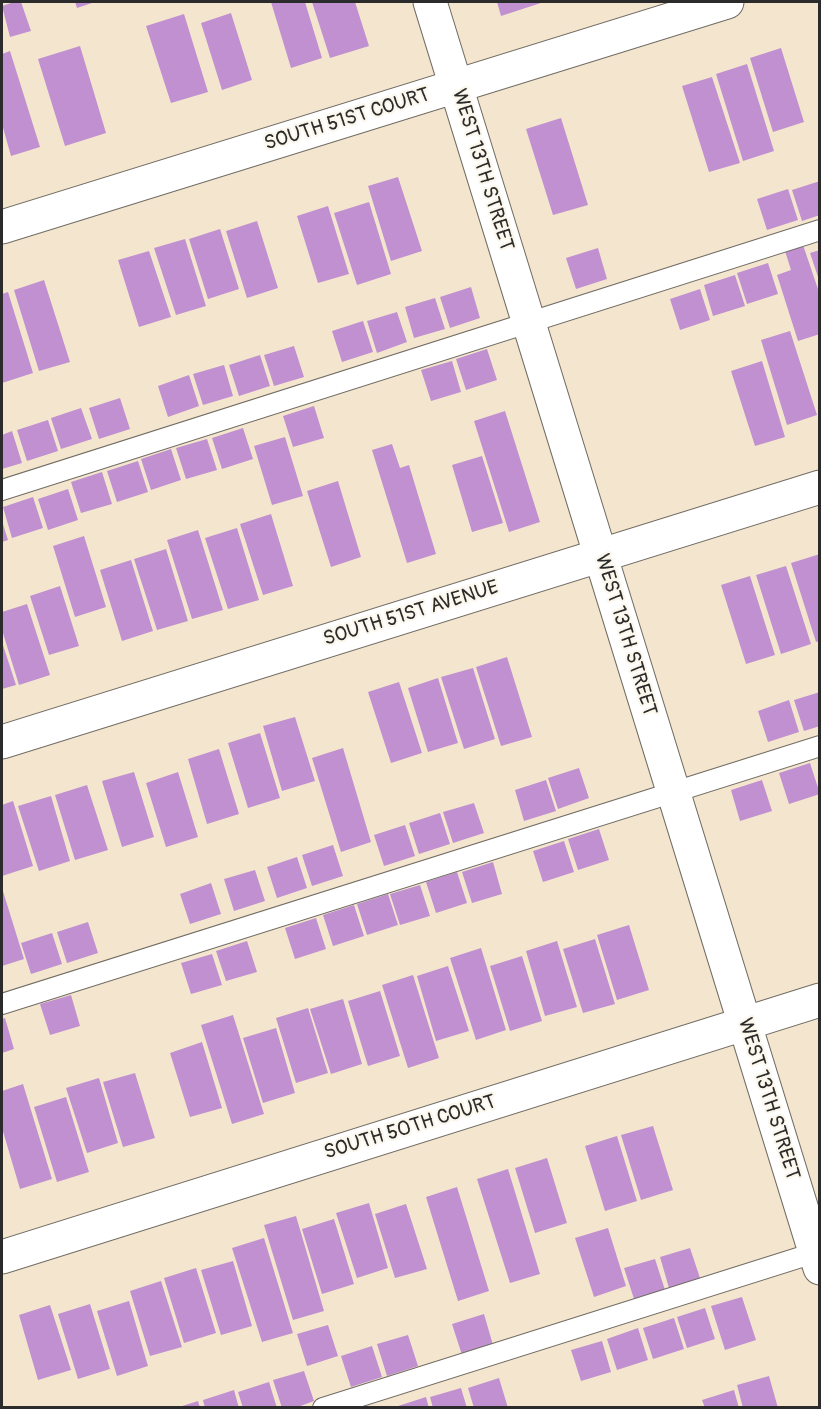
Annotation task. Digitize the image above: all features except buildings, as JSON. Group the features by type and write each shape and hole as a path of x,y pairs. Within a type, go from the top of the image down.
{"street":[{"name":"WEST 13TH STREET","path":"430,2 744,1024 818,1257"},
{"name":"SOUTH 51ST COURT","path":"2,227 727,2"},
{"name":"SOUTH 51ST AVENUE","path":"2,742 819,487"},
{"name":"SOUTH 50TH COURT","path":"2,1257 819,1000"}],"lane":[{"path":"2,490 819,230"},
{"path":"2,1004 819,746"},
{"path":"323,1407 818,1257"}]}
